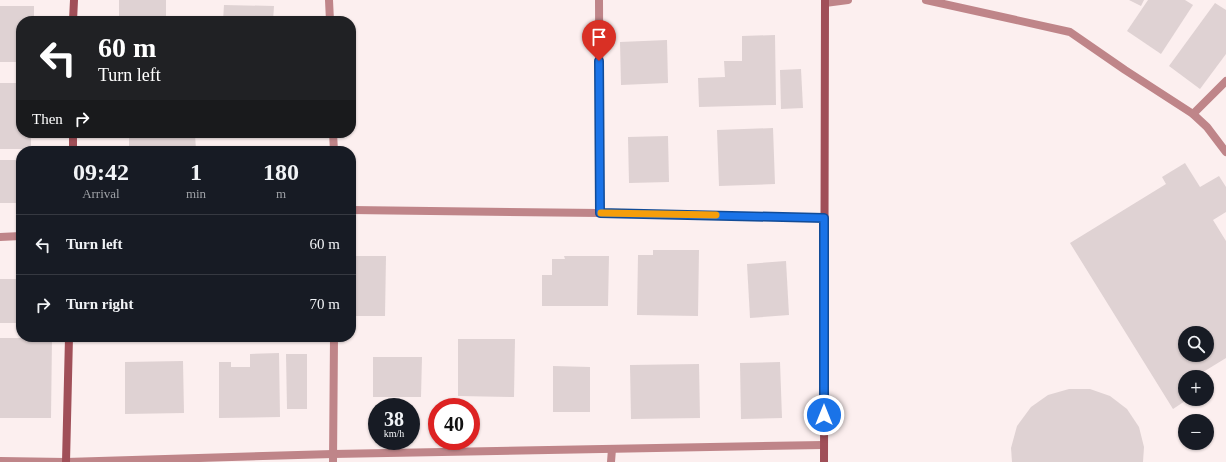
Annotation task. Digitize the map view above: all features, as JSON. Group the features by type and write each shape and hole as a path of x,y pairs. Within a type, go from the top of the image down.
{"street":[{"path":"74,0 74,16"},
{"path":"329,0 330,16"},
{"path":"599,0 600,213"},
{"path":"824,462 825,2 848,0"},
{"path":"926,0 1070,32 1193,114 1207,127 1226,152"},
{"path":"1193,114 1226,81"},
{"path":"356,210 824,218"},
{"path":"0,237 16,236"},
{"path":"66,462 69,342"},
{"path":"333,458 334,342"},
{"path":"0,461 66,462 333,458 612,449 823,445"},
{"path":"611,462 612,449"}],"building":[{"path":"119,0 166,0 166,16 119,16"},
{"path":"1129,0 1144,0 1141,6"},
{"path":"1148,0 1185,0 1193,5 1161,54 1127,31"},
{"path":"1215,3 1226,10 1226,54 1200,89 1169,66"},
{"path":"224,5 274,6 273,16 223,16"},
{"path":"0,6 34,6 34,16 16,16 16,62 0,62"},
{"path":"775,35 776,105 699,107 698,78 725,77 724,61 742,61 742,36"},
{"path":"667,40 668,83 621,85 620,42"},
{"path":"801,69 803,108 781,109 780,70"},
{"path":"0,83 16,83 16,138 31,138 31,146 16,146 16,149 0,149"},
{"path":"773,128 775,184 719,186 717,130"},
{"path":"668,136 669,182 629,183 628,137"},
{"path":"129,138 195,138 196,146 129,146"},
{"path":"0,160 16,160 16,203 0,203"},
{"path":"1185,163 1200,187 1219,176 1226,187 1226,212 1213,220 1226,241 1226,358 1206,370 1178,370 1178,406 1173,409 1070,243 1166,184 1162,177"},
{"path":"653,250 699,250 698,316 637,315 638,255 653,255"},
{"path":"356,256 386,256 385,316 356,316"},
{"path":"564,256 609,256 608,306 542,306 542,275 552,275 552,259 565,259"},
{"path":"786,261 789,315 750,318 747,264"},
{"path":"0,279 16,279 16,323 0,323"},
{"path":"0,338 16,338 16,342 52,342 51,418 0,418"},
{"path":"458,339 515,339 514,397 458,396"},
{"path":"279,353 280,417 219,418 219,362 231,362 231,367 250,367 250,354"},
{"path":"286,354 307,354 307,409 287,409"},
{"path":"373,357 422,357 421,397 373,397"},
{"path":"183,361 184,413 125,414 125,362"},
{"path":"780,362 782,418 741,419 740,363"},
{"path":"699,364 700,418 631,419 630,365"},
{"path":"553,366 590,367 590,412 553,412"},
{"path":"1069,389 1090,389 1110,396 1127,409 1139,427 1144,447 1143,462 1012,462 1011,448 1017,426 1031,407 1048,395"}],"slow traffic":[{"path":"601,213 716,215"}],"route":[{"path":"599,61 600,213 824,218 824,415"}]}
